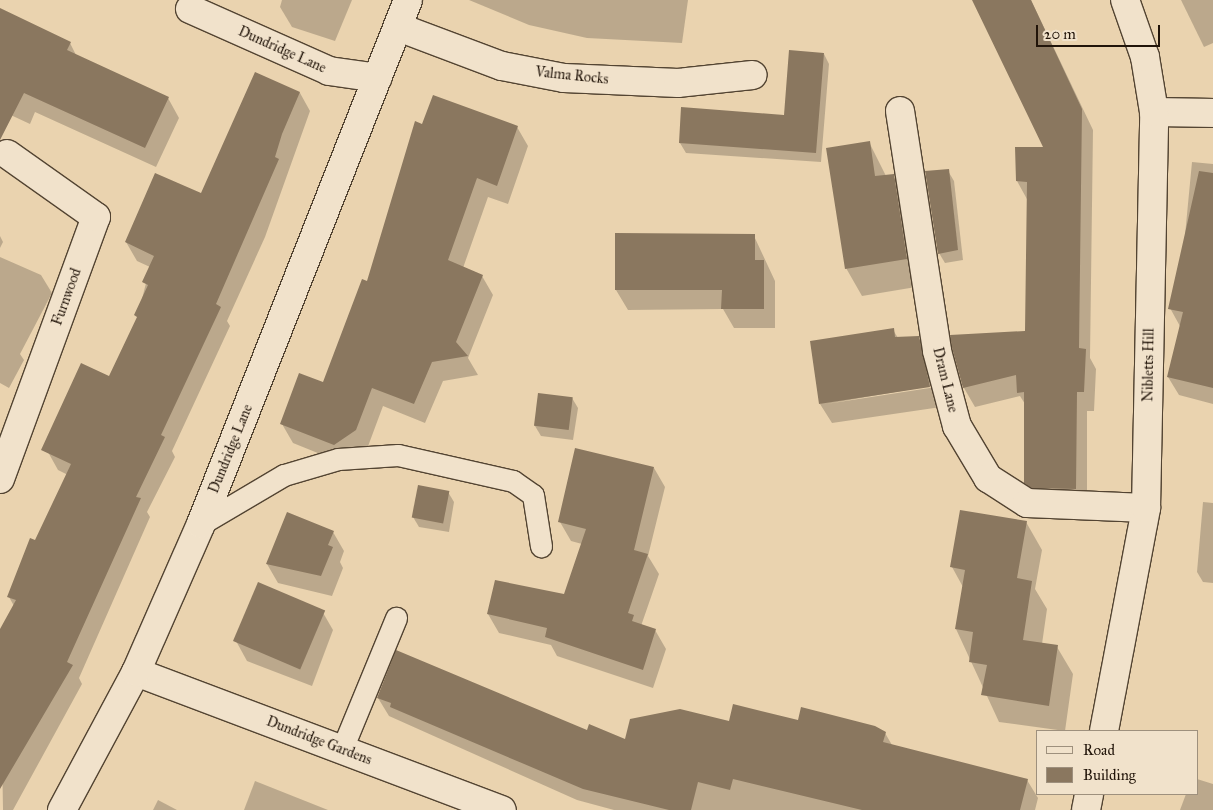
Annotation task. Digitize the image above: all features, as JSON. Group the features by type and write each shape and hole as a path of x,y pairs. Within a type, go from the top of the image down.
{"street":[{"name":"Dundridge Lane","path":"62,810 136,672 201,524 408,0"},
{"name":"Nibletts Hill","path":"1104,730 1146,508 1154,112 1145,57 1125,0"},
{"name":"Dundridge Lane","path":"190,9 329,71 378,78"},
{"name":"Valma Rocks","path":"398,27 502,66 564,78 678,83 754,74"},
{"name":"Dram Lane","path":"900,111 937,351 957,426 988,478 1027,503 1146,508"},
{"path":"1154,112 1213,113"},
{"name":"Furnwood","path":"0,479 96,216 7,154"},
{"name":"Dundridge Gardens","path":"136,672 502,810"},
{"path":"1086,810 1090,795"}],"lane":[{"path":"201,524 284,475 338,460 398,455 456,464 513,481 533,495 541,546"},
{"path":"342,749 396,618"}],"building":[{"path":"972,0 1031,0 1082,109 1079,348 1086,349 1084,392 1077,392 1076,489 1032,488 1024,483 1024,392 1017,393 1016,375 963,388 952,348 950,335 1025,331 1027,182 1016,181 1015,147 1043,147"},
{"path":"0,8 71,42 67,50 169,97 145,148 24,93 0,140"},
{"path":"789,50 824,53 816,153 679,143 681,107 784,115"},
{"path":"255,72 300,92 282,134 275,157 279,159 216,304 221,307 161,435 165,437 136,497 141,498 67,662 73,665 0,789 0,629 16,600 7,597 30,538 35,540 71,464 41,450 81,363 109,376 137,317 134,315 148,285 142,282 154,256 125,242 155,173 201,193"},
{"path":"433,95 518,126 497,186 477,178 448,260 483,275 456,342 468,356 432,362 414,404 372,388 356,430 334,445 280,424 299,373 323,382 362,279 367,281 415,121 422,124"},
{"path":"870,141 875,176 894,174 907,259 845,269 826,148"},
{"path":"949,169 958,250 938,254 925,171"},
{"path":"1199,171 1213,173 1213,388 1167,377 1183,312 1168,309"},
{"path":"615,233 755,234 755,260 764,260 764,309 721,309 722,290 615,290"},
{"path":"894,328 895,337 919,336 930,387 819,404 810,341"},
{"path":"538,393 573,397 569,430 534,426"},
{"path":"575,448 654,467 634,550 648,554 628,613 634,615 632,621 656,629 643,670 545,637 547,628 487,614 495,580 564,594 586,529 558,522"},
{"path":"418,485 449,491 443,523 412,517"},
{"path":"960,510 1027,521 1017,578 1032,581 1023,640 1058,645 1049,706 981,695 987,665 969,662 973,632 955,629 965,570 950,567"},
{"path":"287,512 334,531 328,545 333,547 321,576 266,564"},
{"path":"258,582 325,611 300,669 233,641"},
{"path":"396,650 587,730 589,724 625,739 630,719 680,709 729,721 733,704 798,720 801,707 875,726 886,732 883,742 1028,779 1020,810 862,810 733,779 730,790 698,782 691,810 669,810 583,789 390,707 391,703 377,698"}]}
